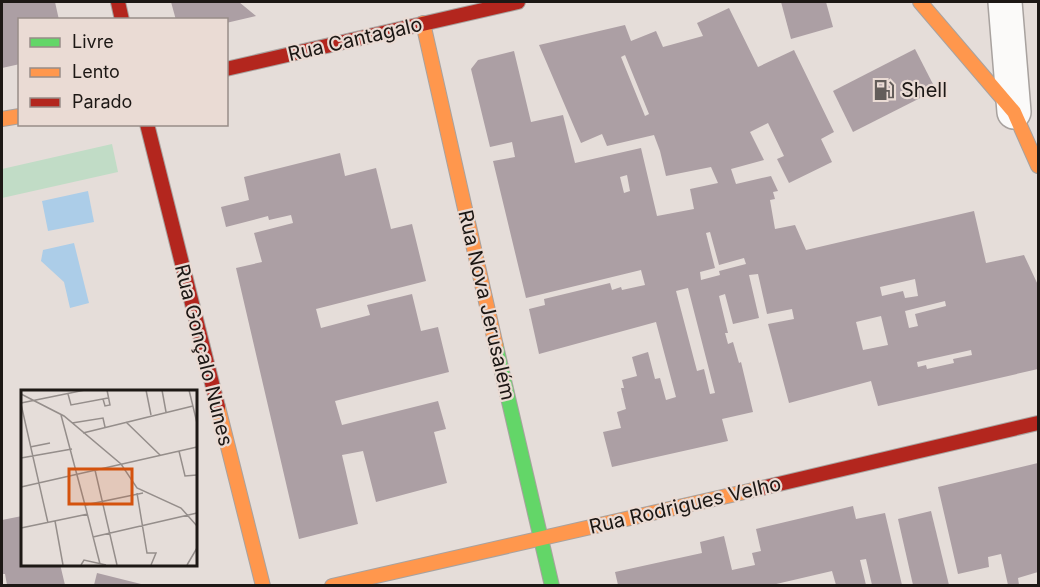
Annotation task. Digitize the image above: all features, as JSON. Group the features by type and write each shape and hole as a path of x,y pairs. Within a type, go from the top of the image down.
{"main road":[{"path":"118,2 122,18"},
{"name":"Rua Cantagalo","path":"228,69 518,2"},
{"path":"920,2 1014,112 1038,166"},
{"name":"Rua Nova Jerusalém","path":"423,23 552,585"},
{"path":"2,120 18,116"},
{"name":"Rua Gonçalo Nunes","path":"148,126 263,585"},
{"name":"Rua Rodrigues Velho","path":"332,585 1038,423"}],"street":[{"path":"1005,2 1014,112"}],"green space":[{"path":"112,144 118,172 2,198 2,169"}],"water":[{"path":"88,191 94,222 48,231 42,201"},
{"path":"74,243 89,303 70,308 64,282 41,261 43,250"}],"building":[{"path":"2,2 55,2 59,18 18,18 18,64 2,68"},
{"path":"171,2 239,2 256,16 228,23 228,18 175,18"},
{"path":"781,2 826,2 833,27 791,39"},
{"path":"729,8 758,67 794,50 834,132 821,139 832,162 789,183 777,159 784,156 768,123 750,132 764,160 731,169 736,184 771,176 778,191 773,192 775,199 770,200 775,229 795,225 806,250 974,211 986,263 1024,255 1038,285 1038,369 878,406 871,381 789,403 768,324 794,319 792,309 767,314 758,274 749,275 759,318 733,324 725,294 719,296 728,333 725,333 728,344 733,342 739,363 741,362 753,412 722,419 728,441 612,467 603,432 621,428 617,412 626,409 621,388 624,388 622,380 637,376 632,357 648,352 655,379 660,378 666,400 676,397 656,322 539,354 529,309 545,305 544,299 610,283 612,290 645,285 641,270 526,298 493,161 515,157 512,142 490,147 471,69 478,60 514,51 531,122 563,115 575,163 641,148 657,216 694,209 690,189 718,183 711,167 666,176 654,135 607,146 602,134 581,143 539,45 625,25 631,41 656,31 663,47 703,36 697,23","holes":["625,55 649,114 645,116 621,57","627,175 630,191 624,193 620,177","710,232 719,265 744,258 746,264 719,271 720,275 701,280 700,272 715,268 706,233","915,279 918,296 905,298 903,291 882,296 880,287","688,288 715,393 710,394 704,369 697,371 676,291","945,301 946,306 915,314 918,326 909,328 905,311","881,316 888,345 863,350 856,322","971,350 972,355 953,359 954,363 927,369 926,365 918,367 917,362"]},
{"name":"Shell","path":"915,49 936,90 853,132 833,91"},
{"path":"340,153 345,176 376,168 391,229 412,224 426,281 316,309 321,328 370,315 367,305 412,294 421,331 438,327 449,372 335,401 342,425 438,401 446,429 434,432 447,483 376,502 363,451 342,455 358,524 299,539 236,268 262,262 254,233 293,223 291,215 269,220 268,216 226,227 221,207 249,200 244,177"},
{"path":"1038,463 1038,572 1018,578 1019,585 1008,585 1001,554 988,557 989,567 958,574 938,487"},
{"path":"853,506 856,519 885,513 902,585 872,585 866,559 860,560 866,585 836,585 832,571 772,585 618,585 615,572 702,553 700,542 724,536 732,570 755,565 752,553 761,551 756,529"},
{"path":"931,511 949,585 913,585 898,519"},
{"path":"21,516 21,566 60,566 65,585 7,585 5,574 2,574 2,520"},
{"path":"97,573 145,585 94,585"}],"traffic: fast":[{"path":"496,346 552,586"}],"traffic: slow":[{"path":"920,2 1014,112 1038,166"},
{"path":"423,23 496,346"},
{"path":"2,119 18,116"},
{"path":"218,407 263,586"},
{"path":"332,586 762,488"}],"traffic: jam":[{"path":"118,2 122,18"},
{"path":"228,69 518,2"},
{"path":"148,126 218,407"},
{"path":"762,488 1038,423"}],"place":[{"name":"Shell","path":"884,90"}]}
